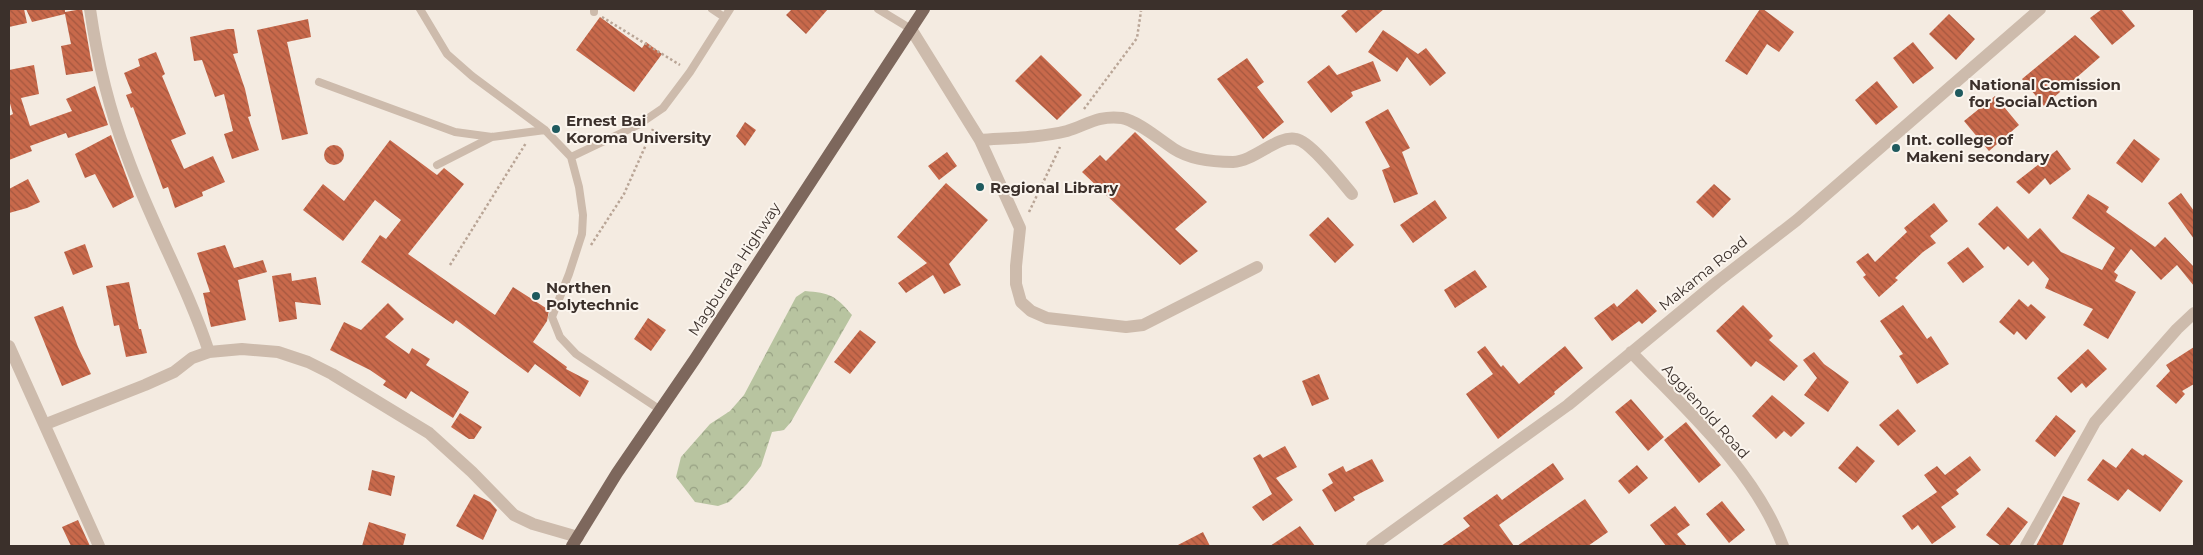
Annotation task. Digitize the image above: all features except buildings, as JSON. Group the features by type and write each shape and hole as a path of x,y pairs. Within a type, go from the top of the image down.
{"main road":[{"name":"Magburaka Highway","path":"575,542 659,409 695,359 924,9"}],"street":[{"path":"90,9 106,87 127,156 193,308 209,352"},
{"name":"Makama Road","path":"1372,546 1568,405 1631,352 1797,220 2040,9"},
{"path":"911,29 980,140 1020,228 1016,284 1021,302 1031,311 1047,318 1126,327 1144,325 1257,268"},
{"path":"980,140 1041,135 1069,130 1090,120 1123,118 1176,150 1195,158 1235,162 1251,158 1286,138 1297,138 1309,146 1352,194"},
{"path":"2026,546 2095,422 2177,329 2194,313"},
{"path":"9,346 13,367 46,424 99,546"},
{"path":"46,424 145,385 174,372 192,358 209,352 242,349 278,352 308,362 332,374 429,433 472,472 514,515 575,542"},
{"name":"Aggienold Road","path":"1631,352 1724,449 1754,491 1776,528 1783,546"}],"lane":[{"path":"420,9 447,54 472,76 545,130 570,157 579,188 583,215 582,234 570,274 552,318 560,337 576,354 659,409"},
{"path":"712,9 724,17"},
{"path":"570,157 638,125 663,108 690,72 730,9"},
{"path":"878,9 911,29"},
{"path":"319,82 455,132 492,138"},
{"path":"438,165 492,138 545,130"}],"path":[{"path":"594,10 690,72"},
{"path":"590,246 624,194 663,108"},
{"path":"450,265 533,131"}],"green space":[{"path":"805,291 832,296 852,315 791,422 784,430 772,432 761,466 747,484 729,502 718,506 695,502 676,477 681,457 710,424 730,411 744,395 796,297"}],"place":[{"name":"National Comission for Social Action","path":"1959,93"},
{"name":"Ernest Bai Koroma University","path":"556,129"},
{"name":"Int. college of Makeni secondary","path":"1896,148"},
{"name":"Regional Library","path":"980,187"},
{"name":"Northen Polytechnic","path":"536,296"}]}
